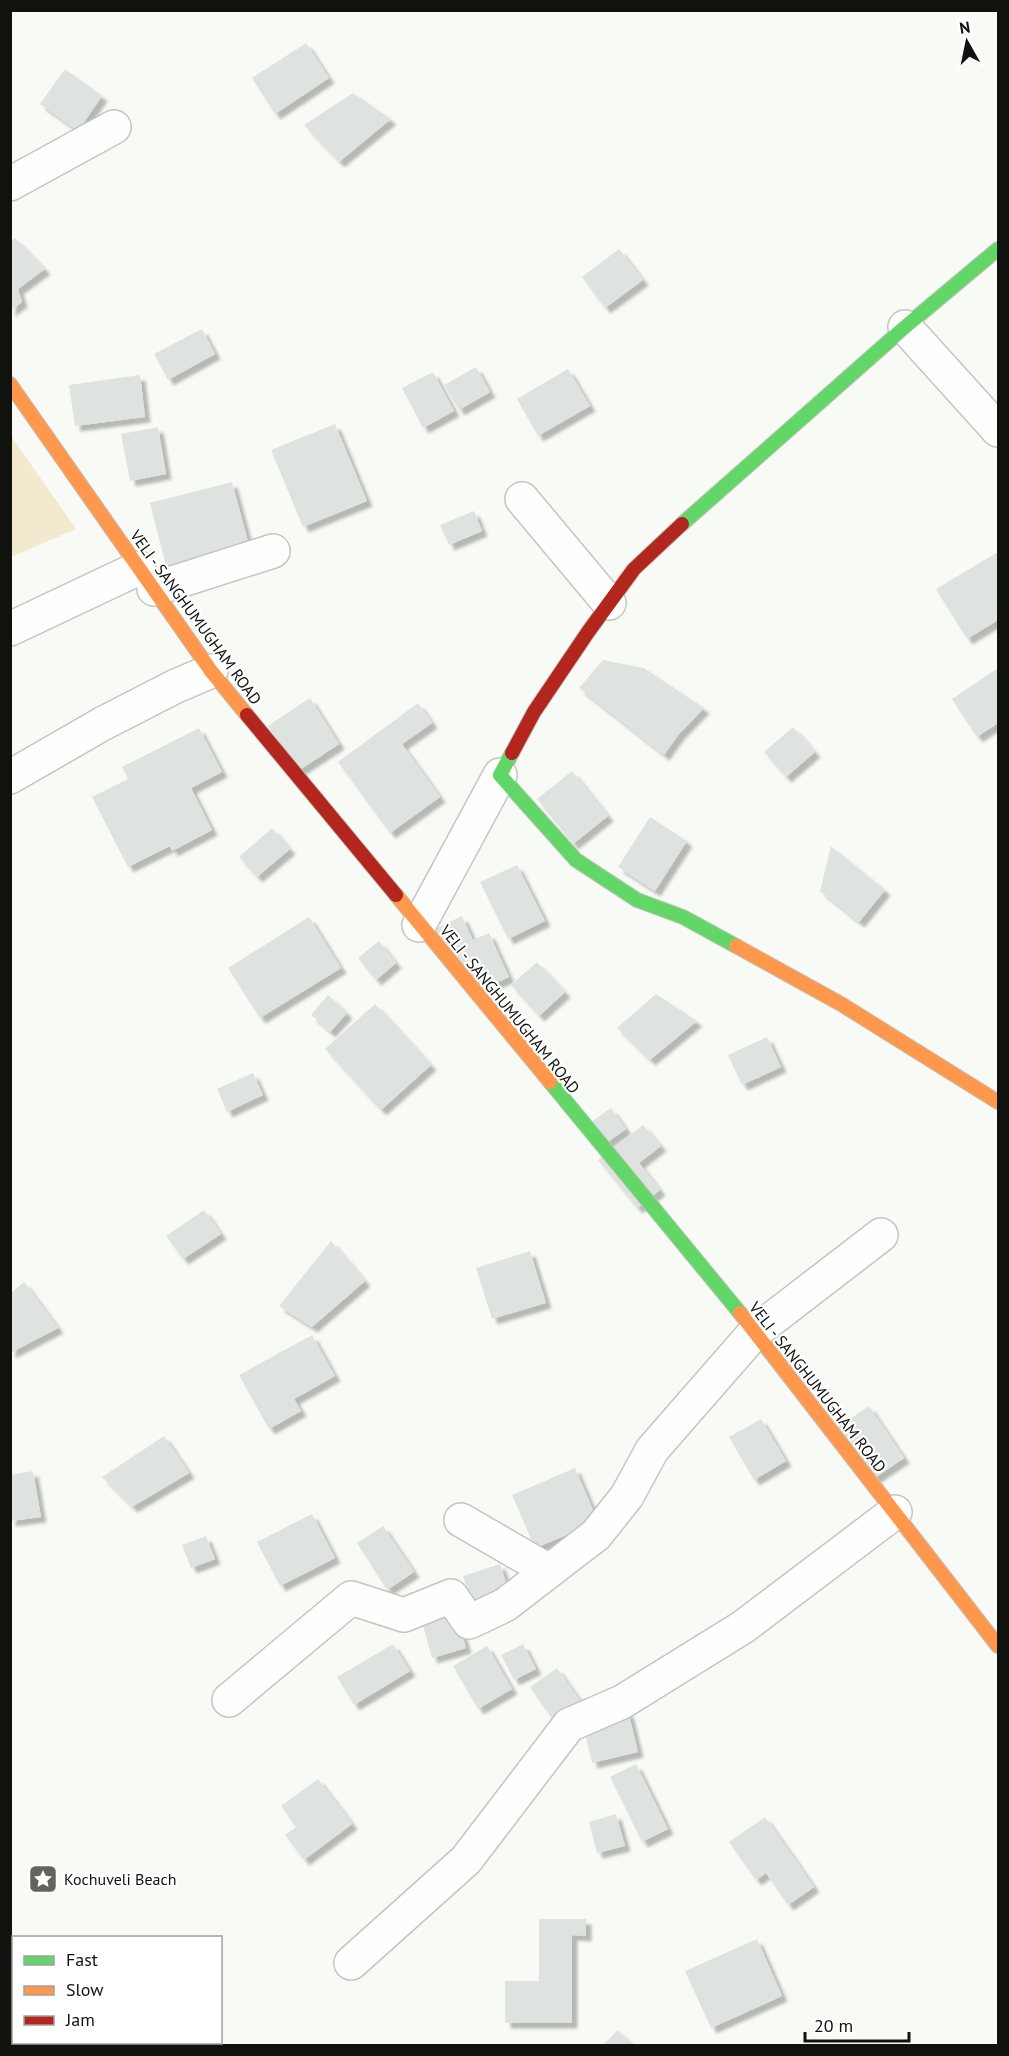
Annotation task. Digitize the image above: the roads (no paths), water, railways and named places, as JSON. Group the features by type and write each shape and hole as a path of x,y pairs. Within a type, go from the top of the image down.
{"main road":[{"path":"999,249 905,327 634,569 534,712 500,776 576,860 637,900 683,917 841,1004 999,1102"},
{"name":"VELI - SANGHUMUGHAM ROAD","path":"10,384 211,671 755,1332 999,1646"}],"street":[{"path":"10,184 114,127"},
{"path":"905,327 999,430"},
{"path":"522,499 609,603"},
{"path":"10,629 146,578 273,551"},
{"path":"10,777 111,719 211,671"},
{"path":"419,924 500,776"},
{"path":"229,1700 351,1598 404,1615 451,1596 469,1622 505,1605 596,1535 627,1496 652,1450 755,1332 881,1235"},
{"path":"351,1964 466,1860 568,1725 622,1702 743,1627 895,1512"},
{"path":"461,1520 549,1571"}],"place":[{"name":"Kochuveli Beach","path":"43,1879"}]}
